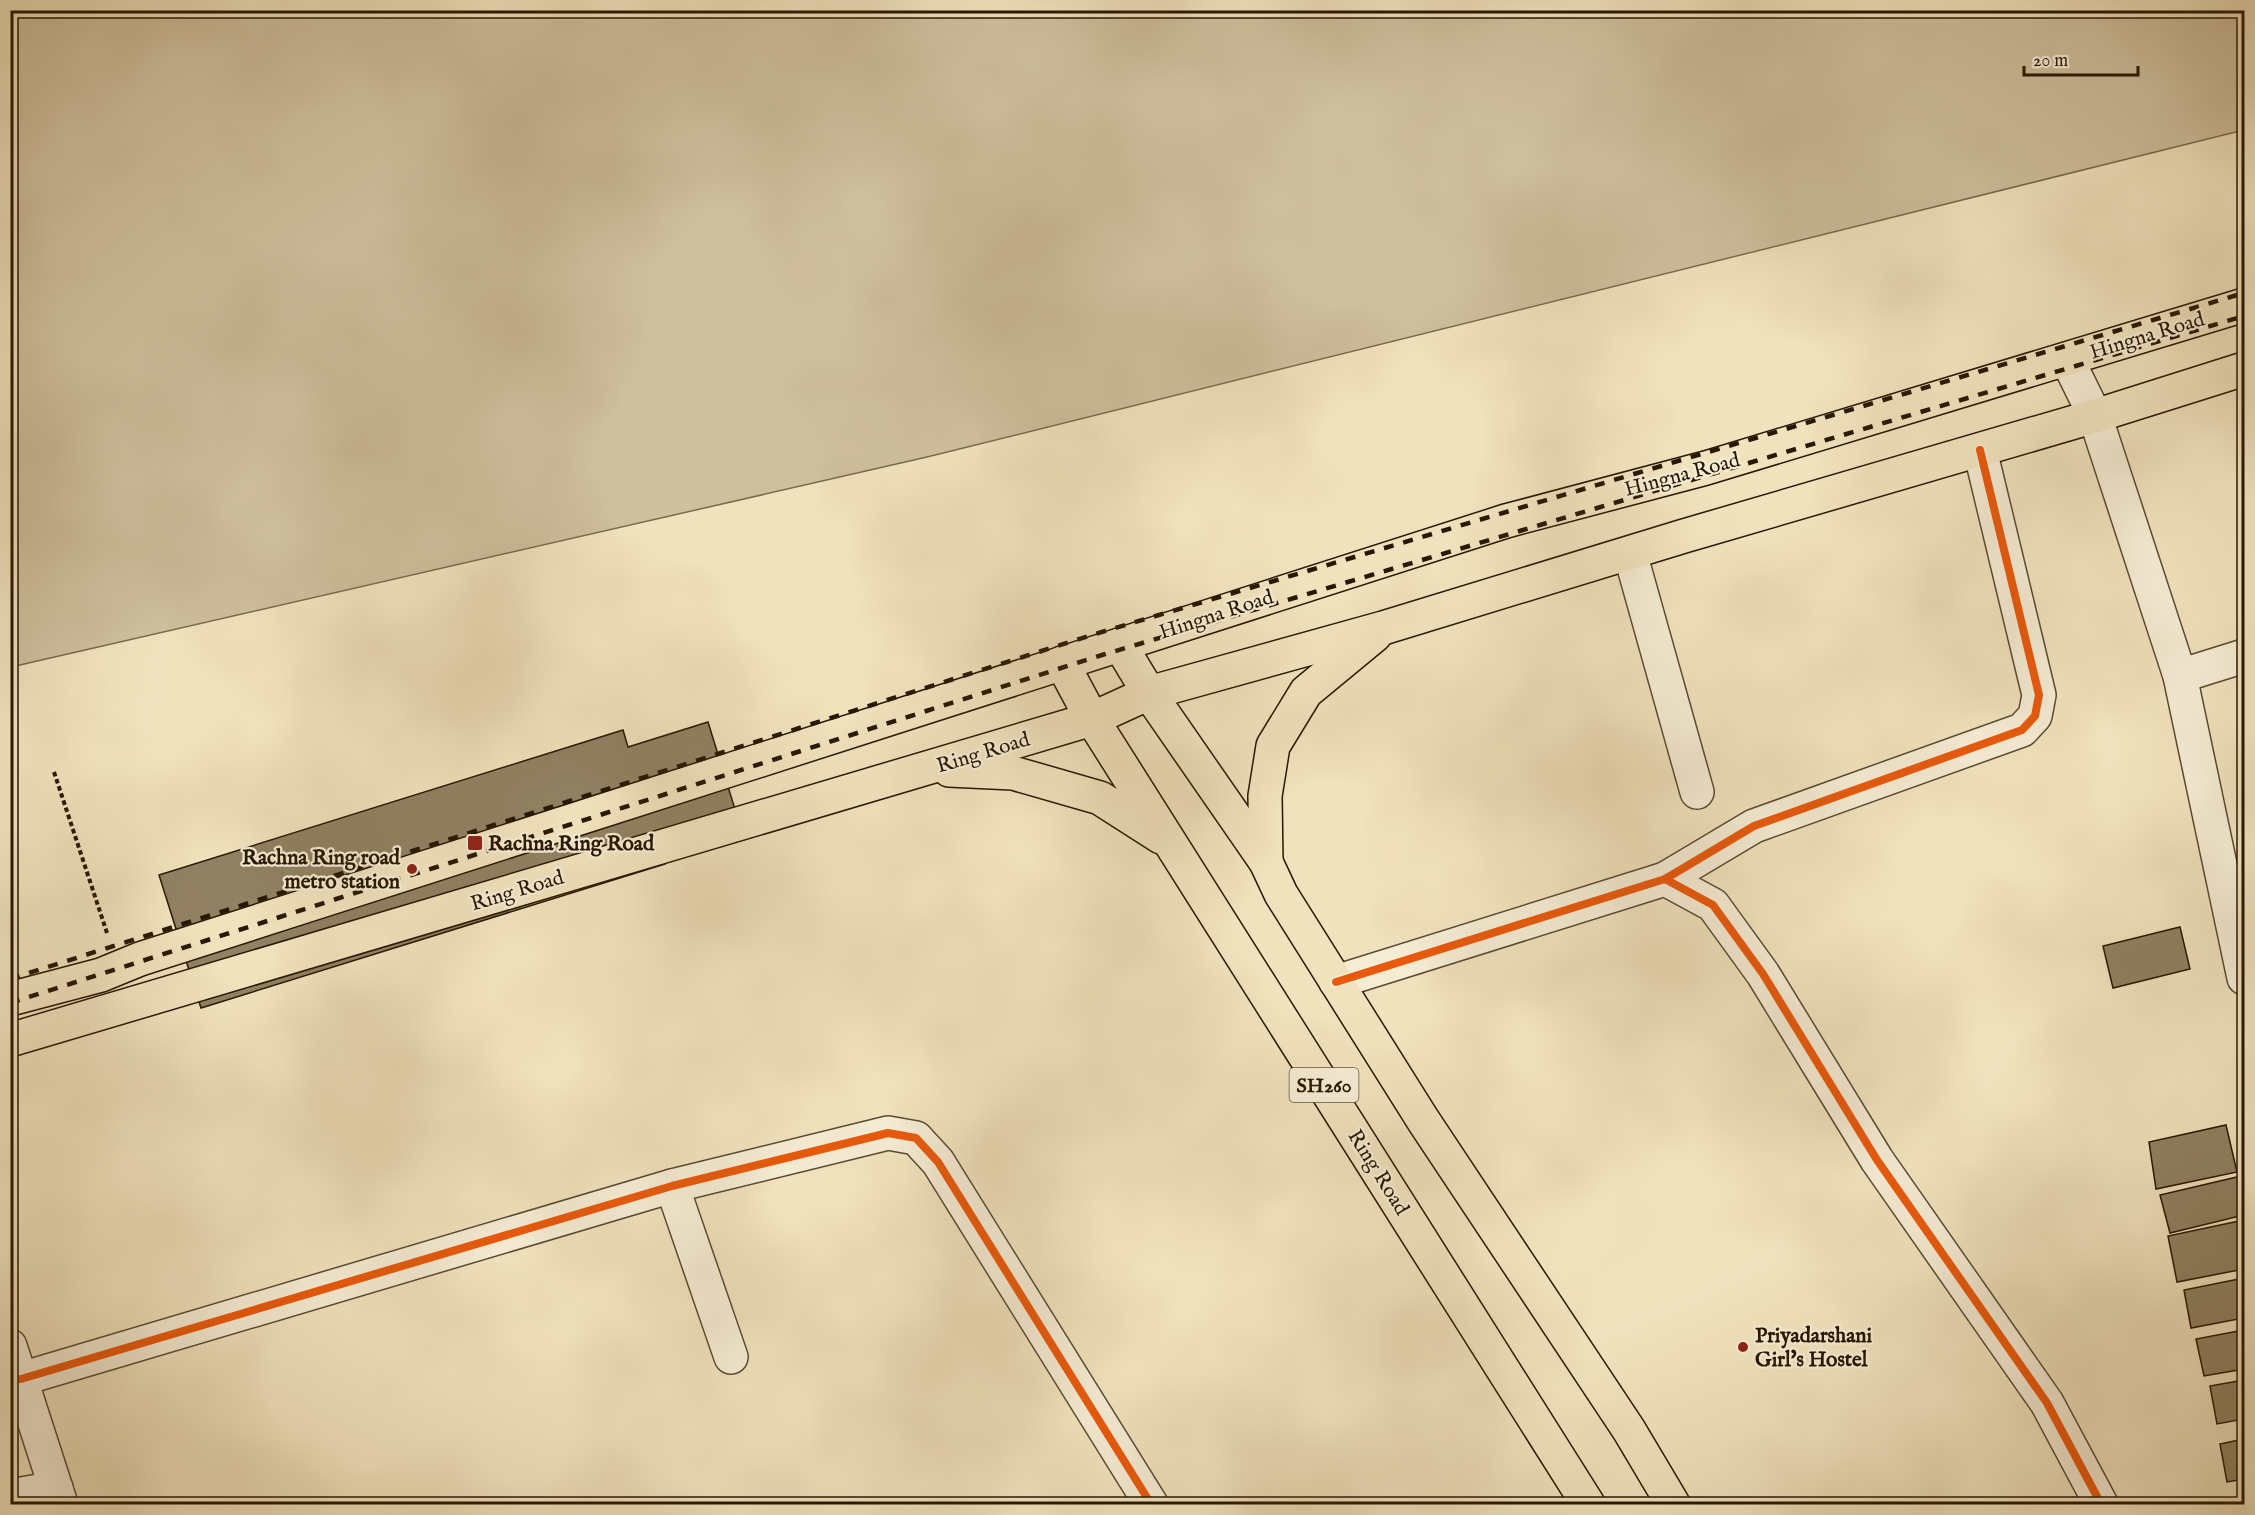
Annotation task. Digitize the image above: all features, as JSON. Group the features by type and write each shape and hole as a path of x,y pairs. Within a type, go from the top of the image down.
{"main road":[{"name":"Hingna Road","path":"10,999 101,975 140,959 1506,521 1706,468 2244,305"},
{"path":"1092,719 1149,693 1383,628 2095,416 2244,369"},
{"name":"SH260","path":"1266,862 1265,796 1273,746 1306,692 1383,628"},
{"name":"SH260","path":"1120,645 1149,693 1266,862 1281,894 1336,982 1423,1119 1629,1430 1673,1504"},
{"name":"Ring Road","path":"1062,663 1092,719 1588,1504"},
{"name":"Ring Road","path":"10,1040 1092,719"},
{"name":"SH260","path":"924,769 1013,773 1100,798 1170,843"}],"street":[{"path":"2067,359 2095,416 2180,676 2236,897 2244,978"},
{"path":"1336,982 1665,879 1754,826 2022,730 2035,716 2038,695 1980,450"},
{"path":"1630,553 1697,792"},
{"path":"2180,676 2244,656"},
{"path":"1665,879 1713,904 1764,974 1877,1160 2047,1403 2101,1504"},
{"path":"21,1379 672,1186 888,1133 916,1138 938,1162 1151,1504"},
{"path":"672,1186 732,1357"},
{"path":"10,1346 58,1496 10,1496"}],"path":[{"path":"54,772 110,943"}],"shaded area":[{"path":"10,11 2244,11 2244,130 927,457 11,667"}],"building":[{"name":"Rachna Ring road metro station","path":"708,722 738,819 658,844 665,864 201,1008 159,875 623,730 628,747"},
{"path":"2180,927 2190,969 2113,988 2103,946"},
{"path":"2226,1125 2237,1172 2156,1189 2149,1142"},
{"path":"2237,1177 2244,1215 2170,1233 2160,1195"},
{"path":"2244,1220 2244,1269 2177,1282 2168,1236"},
{"path":"2244,1278 2244,1318 2191,1328 2184,1290"},
{"path":"2244,1330 2244,1369 2204,1376 2196,1339"},
{"path":"2244,1380 2244,1419 2217,1424 2210,1386"},
{"path":"2244,1439 2244,1479 2227,1482 2220,1444"}],"railway":[{"path":"10,979 1095,634 2244,293"},
{"path":"10,1003 1102,655 2244,316"}],"cycle path":[{"path":"1665,879 1754,826 2022,730 2035,716 2039,695 1980,450"},
{"path":"1336,982 1665,879 1713,905 1763,974 1877,1160 2047,1403 2101,1504"},
{"path":"21,1379 672,1186 888,1133 916,1138 938,1162 1151,1504"}],"place":[{"name":"Rachna Ring Road","path":"475,843"},
{"name":"Rachna Ring road metro station","path":"412,869"},
{"name":"Priyadarshani Girl's Hostel","path":"1743,1347"}]}
